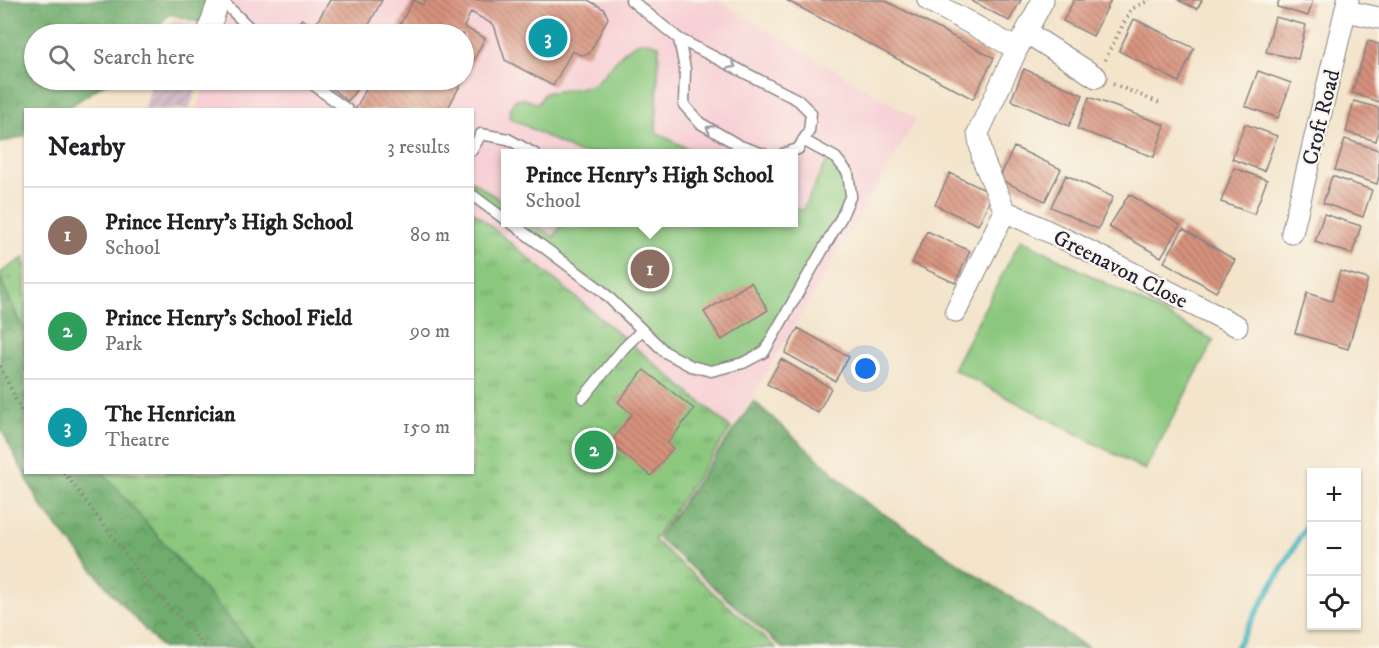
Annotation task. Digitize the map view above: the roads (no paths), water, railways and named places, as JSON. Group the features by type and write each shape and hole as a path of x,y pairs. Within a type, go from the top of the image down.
{"street":[{"path":"211,24 220,0"},
{"path":"928,0 1022,40 1096,77"},
{"path":"956,311 1005,211 983,160 978,133 1043,0"},
{"path":"1347,6 1379,18"},
{"name":"Croft Road","path":"1292,233 1347,6"},
{"name":"Greenavon Close","path":"1005,211 1237,326"}],"lane":[{"path":"220,0 245,24"},
{"path":"631,0 680,39 798,100 811,113 809,130 798,148 795,149"},
{"path":"680,39 685,69 684,105 700,123 740,146 750,149"},
{"path":"320,90 345,108"},
{"path":"474,146 481,134 508,139 527,149"},
{"path":"516,227 601,290 665,352 691,366 711,371 743,363 764,352 841,218 851,195 848,173 836,158 803,140"},
{"path":"474,196 501,216"},
{"path":"583,398 642,330"}],"waterway":[{"path":"1236,648 1309,522"}],"place":[{"name":"The Henrician","path":"548,38"},
{"name":"Prince Henry's High School","path":"650,269"},
{"name":"Prince Henry's School Field","path":"594,450"}]}
